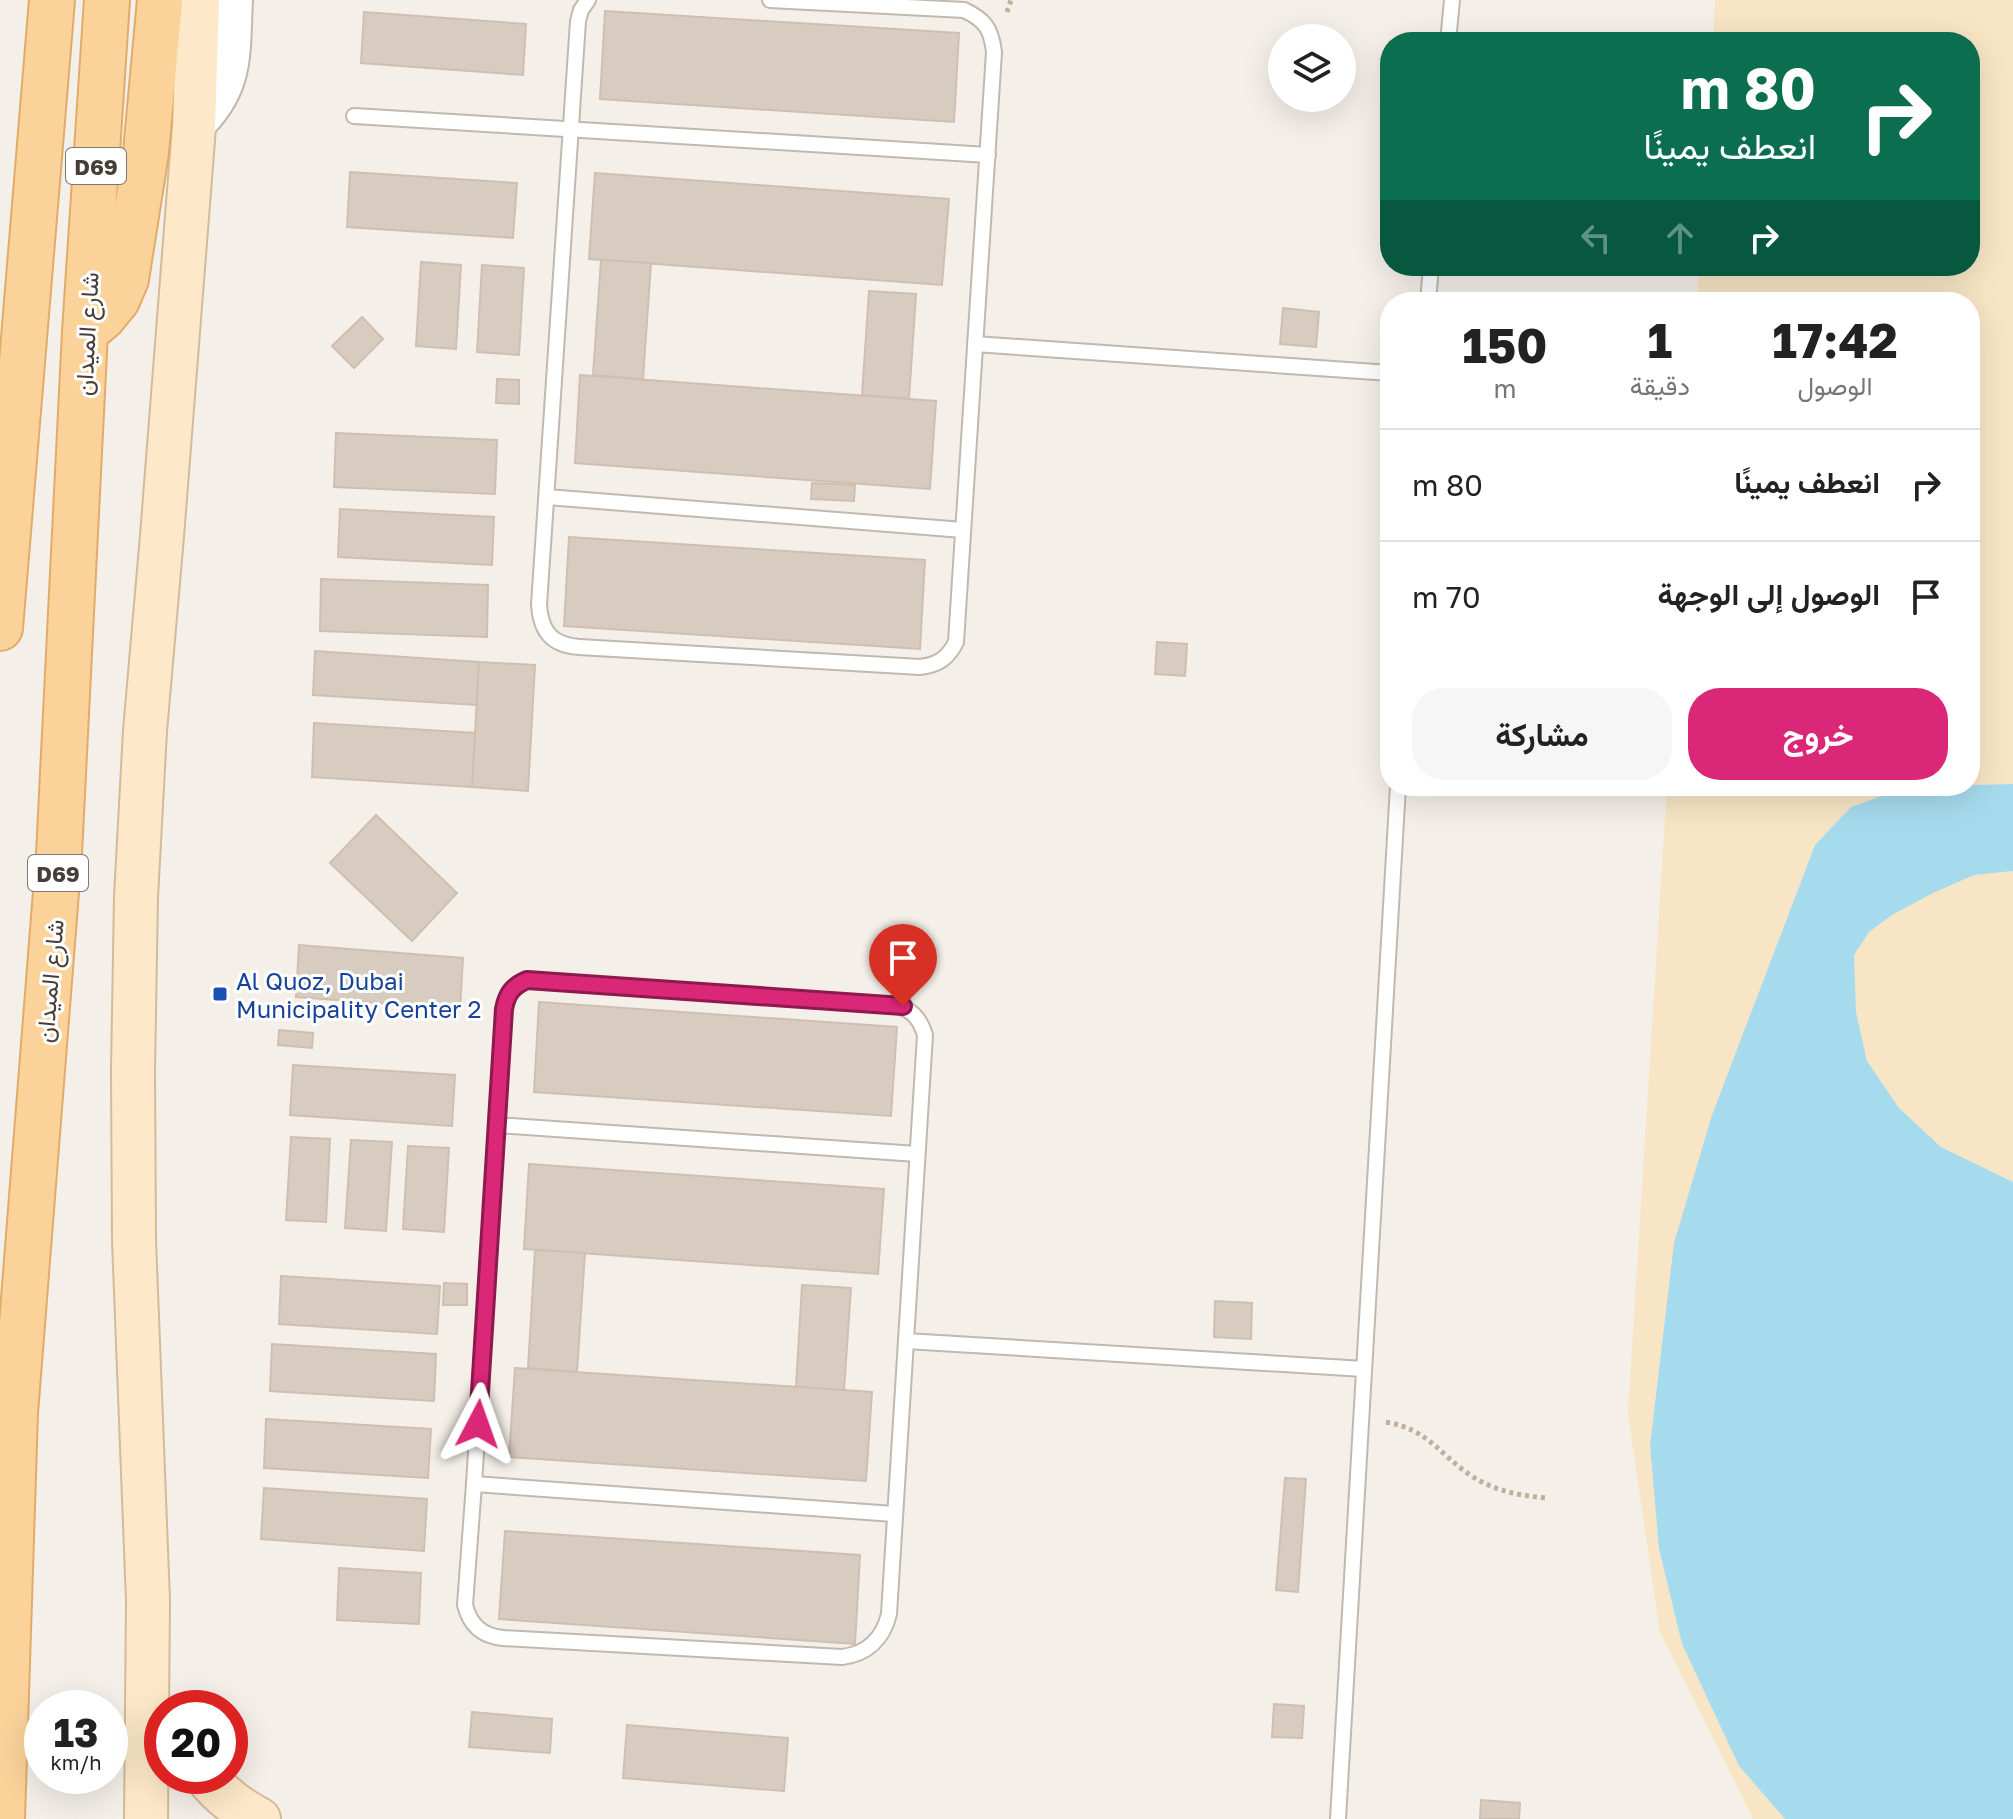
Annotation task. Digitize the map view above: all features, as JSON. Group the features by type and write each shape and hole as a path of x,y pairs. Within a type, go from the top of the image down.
{"main road":[{"name":"D69","path":"0,628 52,0"},
{"name":"شارع الميدان","path":"2,1819 15,1413 59,854 85,332 107,0"},
{"path":"85,332 117,300 126,279 146,152 160,0"},
{"path":"146,1819 148,1601 134,1240 136,897 145,731 194,127 198,0"},
{"path":"148,1601 170,1690"},
{"path":"223,1794 259,1819"}],"street":[{"path":"194,127 217,102 224,87 231,54 234,0"}],"lane":[{"path":"588,0 578,21 539,605 543,626 549,636 558,642 579,647 931,666 951,653 956,642 988,155 994,52 992,38 986,26 964,10 770,0"},
{"path":"1449,32 1452,0"},
{"path":"354,116 988,155"},
{"path":"975,344 1380,372"},
{"path":"547,497 963,530"},
{"path":"1338,1819 1397,796"},
{"path":"527,980 903,1006 923,1026 925,1035 889,1614 881,1636 873,1644 852,1656 842,1657 503,1638 494,1637 471,1622 465,1605 497,1125 506,999 510,990 527,980"},
{"path":"497,1125 917,1154"},
{"path":"906,1341 1364,1369"},
{"path":"474,1484 894,1514"}],"path":[{"path":"1361,1422 1380,1421 1400,1425 1431,1440 1457,1465 1496,1488 1522,1496 1548,1498"}],"sand":[{"path":"1715,0 2013,0 2013,784 1980,785 1980,292 1698,292 1698,276 1980,276 1980,32 1713,32"},
{"path":"1666,796 1882,796 1851,807 1815,845 1712,1115 1650,1446 1659,1549 1682,1644 1739,1766 1785,1819 1753,1819 1660,1633 1628,1413"},
{"path":"2013,871 2013,1182 1941,1147 1899,1108 1867,1061 1856,1012 1854,954 1869,932 1892,915 1933,893 1974,875"}],"water":[{"path":"2013,784 2013,871 1974,875 1933,893 1892,915 1869,932 1854,955 1856,1012 1867,1061 1899,1108 1941,1147 2013,1182 2013,1819 1785,1819 1739,1766 1682,1644 1659,1549 1650,1446 1674,1243 1712,1115 1815,845 1851,807 1882,796 1980,796 1980,785"}],"building":[{"path":"605,11 959,33 954,122 600,99"},
{"path":"364,12 526,24 523,75 361,63"},
{"path":"350,172 517,183 513,238 347,227"},
{"path":"595,173 949,199 942,285 589,259"},
{"path":"601,260 651,263 643,379 593,375"},
{"path":"421,262 461,265 456,349 416,346"},
{"path":"482,265 524,268 519,355 477,352"},
{"path":"869,291 916,294 909,399 862,395"},
{"path":"1283,308 1319,312 1316,347 1280,344"},
{"path":"362,317 383,339 354,368 332,346"},
{"path":"580,375 936,401 930,489 575,463"},
{"path":"497,379 519,380 519,404 496,403"},
{"path":"336,433 497,440 495,494 334,487"},
{"path":"812,483 855,485 854,501 811,499"},
{"path":"340,509 494,517 492,565 338,557"},
{"path":"569,537 925,560 920,649 564,626"},
{"path":"321,579 488,585 487,637 320,631"},
{"path":"1157,642 1187,644 1185,676 1155,674"},
{"path":"315,651 479,662 477,705 313,695"},
{"path":"479,662 535,665 528,791 472,787"},
{"path":"314,723 475,733 472,787 312,777"},
{"path":"376,815 457,893 412,941 330,863"},
{"path":"299,945 463,958 460,1009 296,997"},
{"path":"539,1002 897,1027 891,1116 534,1092"},
{"path":"279,1030 313,1033 312,1048 278,1045"},
{"path":"293,1065 455,1075 452,1126 290,1115"},
{"path":"291,1137 330,1139 326,1222 286,1220"},
{"path":"351,1140 392,1142 386,1231 345,1228"},
{"path":"408,1146 449,1148 444,1232 403,1229"},
{"path":"529,1164 884,1189 878,1274 524,1249"},
{"path":"535,1250 585,1253 577,1372 528,1368"},
{"path":"281,1276 440,1286 437,1334 279,1324"},
{"path":"444,1283 467,1284 467,1305 443,1305"},
{"path":"802,1285 851,1288 844,1390 796,1387"},
{"path":"1215,1301 1252,1303 1251,1339 1214,1337"},
{"path":"272,1344 436,1354 434,1401 270,1391"},
{"path":"515,1368 872,1392 866,1481 509,1457"},
{"path":"266,1419 431,1429 428,1478 264,1468"},
{"path":"1285,1478 1306,1479 1298,1592 1276,1590"},
{"path":"264,1488 427,1499 424,1551 261,1539"},
{"path":"505,1531 860,1555 855,1644 499,1619"},
{"path":"339,1568 421,1573 419,1624 337,1620"},
{"path":"1274,1704 1304,1706 1302,1738 1272,1737"},
{"path":"472,1712 552,1719 550,1753 469,1747"},
{"path":"627,1725 788,1738 784,1791 623,1778"},
{"path":"1481,1800 1520,1803 1519,1819 1480,1819"}],"place":[{"name":"Al Quoz, Dubai Municipality Center 2","path":"220,994"}],"route":[{"path":"478,1424 504,1009 510,990 527,980 903,1006"}]}
